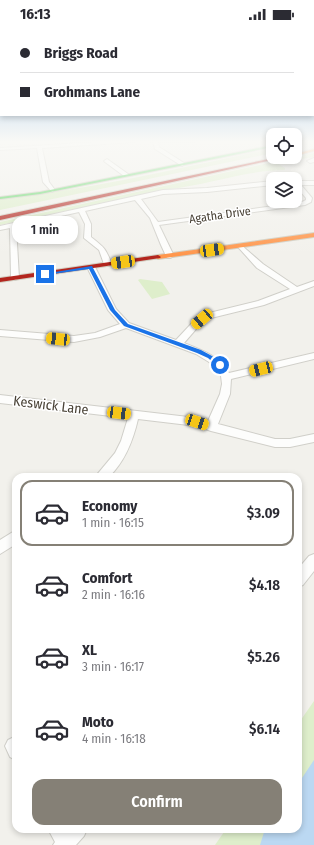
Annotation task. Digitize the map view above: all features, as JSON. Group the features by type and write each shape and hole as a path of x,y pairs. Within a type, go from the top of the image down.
{"main road":[{"path":"0,198 52,190 106,179"},
{"path":"0,213 159,179"},
{"path":"0,218 181,179"},
{"path":"0,280 314,235"}],"street":[{"path":"45,179 52,190"},
{"path":"302,183 314,183"},
{"path":"0,228 178,190 207,190 266,184"},
{"name":"Agatha Drive","path":"302,190 309,198 309,201 302,204"},
{"path":"136,198 155,224 170,256"},
{"name":"Agatha Drive","path":"155,224 273,208"},
{"path":"81,210 88,224 86,234 87,238 101,248 108,264"},
{"path":"13,225 15,278"},
{"path":"240,246 260,266 296,290"},
{"path":"90,267 112,310 126,325 210,357 220,365 227,377 228,384 226,393 211,426"},
{"path":"178,344 194,326 208,316 261,303 314,283"},
{"path":"0,333 58,339 74,339 97,335 126,325"},
{"path":"227,377 314,356"},
{"name":"Keswick Lane","path":"0,399 197,422 275,443 290,443 314,438"},
{"path":"105,473 112,467 126,446 134,415"},
{"path":"0,548 12,539"},
{"path":"302,575 314,561"}],"green space":[{"path":"127,179 148,179 0,210 0,198 69,189"},
{"path":"195,179 221,179 169,189 0,225 0,222"},
{"path":"138,280 162,282 170,294 152,299"},
{"path":"314,701 314,845 215,845 223,833 302,833 302,718"}],"water":[{"path":"314,760 314,845 260,845 264,833 302,833 302,778"}],"traffic: fast":[{"path":"0,198 40,193 109,179"}],"traffic: slow":[{"path":"158,257 314,235"}],"traffic: jam":[{"path":"0,218 181,179"},
{"path":"0,280 158,257"}],"route":[{"path":"45,274 90,267 112,310 126,325 199,352 210,357 220,365"}]}
